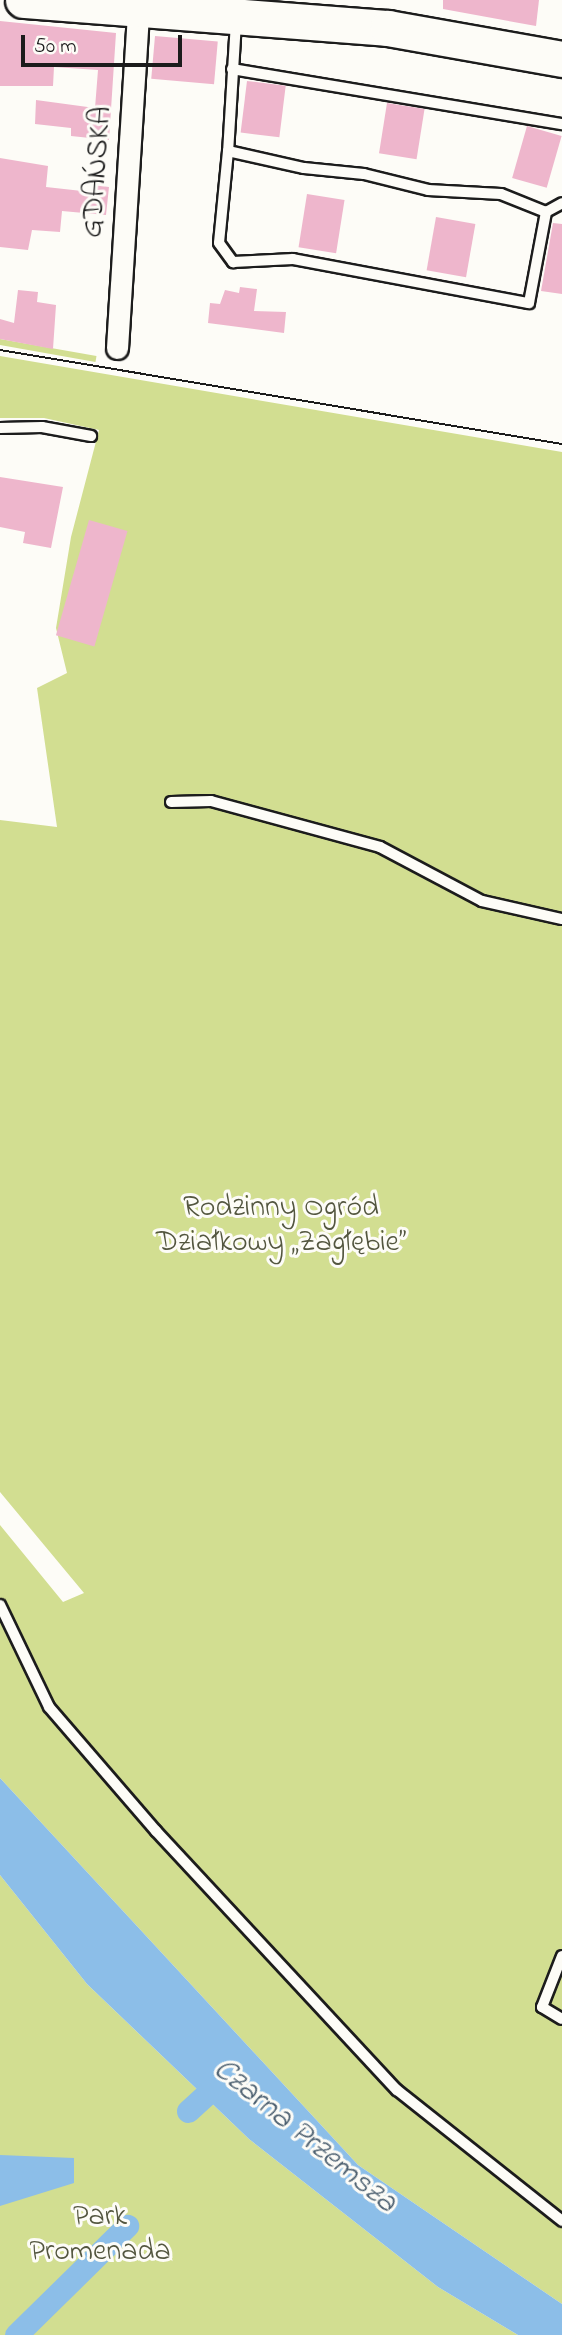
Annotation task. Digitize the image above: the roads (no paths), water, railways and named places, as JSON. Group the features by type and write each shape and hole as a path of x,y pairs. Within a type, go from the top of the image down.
{"main road":[{"path":"23,0 139,4 237,16 387,28 562,59"}],"street":[{"name":"GDAŃSKA","path":"117,348 139,4"}],"lane":[{"path":"237,16 219,243 233,262 306,261 529,303 545,212"},
{"path":"232,69 562,124"},
{"path":"228,151 304,168 364,174 429,190 501,194 545,212"},
{"path":"545,212 562,203"},
{"path":"0,428 42,427 91,436"},
{"path":"171,802 211,801 380,847 482,901 562,919"},
{"path":"0,1605 49,1707 156,1831 397,2090 562,2221"},
{"path":"562,1956 542,2007 544,2012 562,2019"}],"water":[{"name":"Czarna Przemsza","path":"0,1778 358,2165 562,2304 562,2335 518,2335 438,2287 249,2139 87,1984 0,1875"},
{"path":"0,2155 74,2158 74,2183 0,2206"}],"waterway":[{"name":"Czarna Przemsza","path":"188,2111 223,2079"},
{"path":"16,2335 127,2226"}],"tram line":[{"path":"0,350 562,444"}],"park label":[{"name":"Rodzinny Ogród Działkowy „Zagłębie”","path":"281,1225"},
{"name":"Park Promenada","path":"100,2234"}]}
